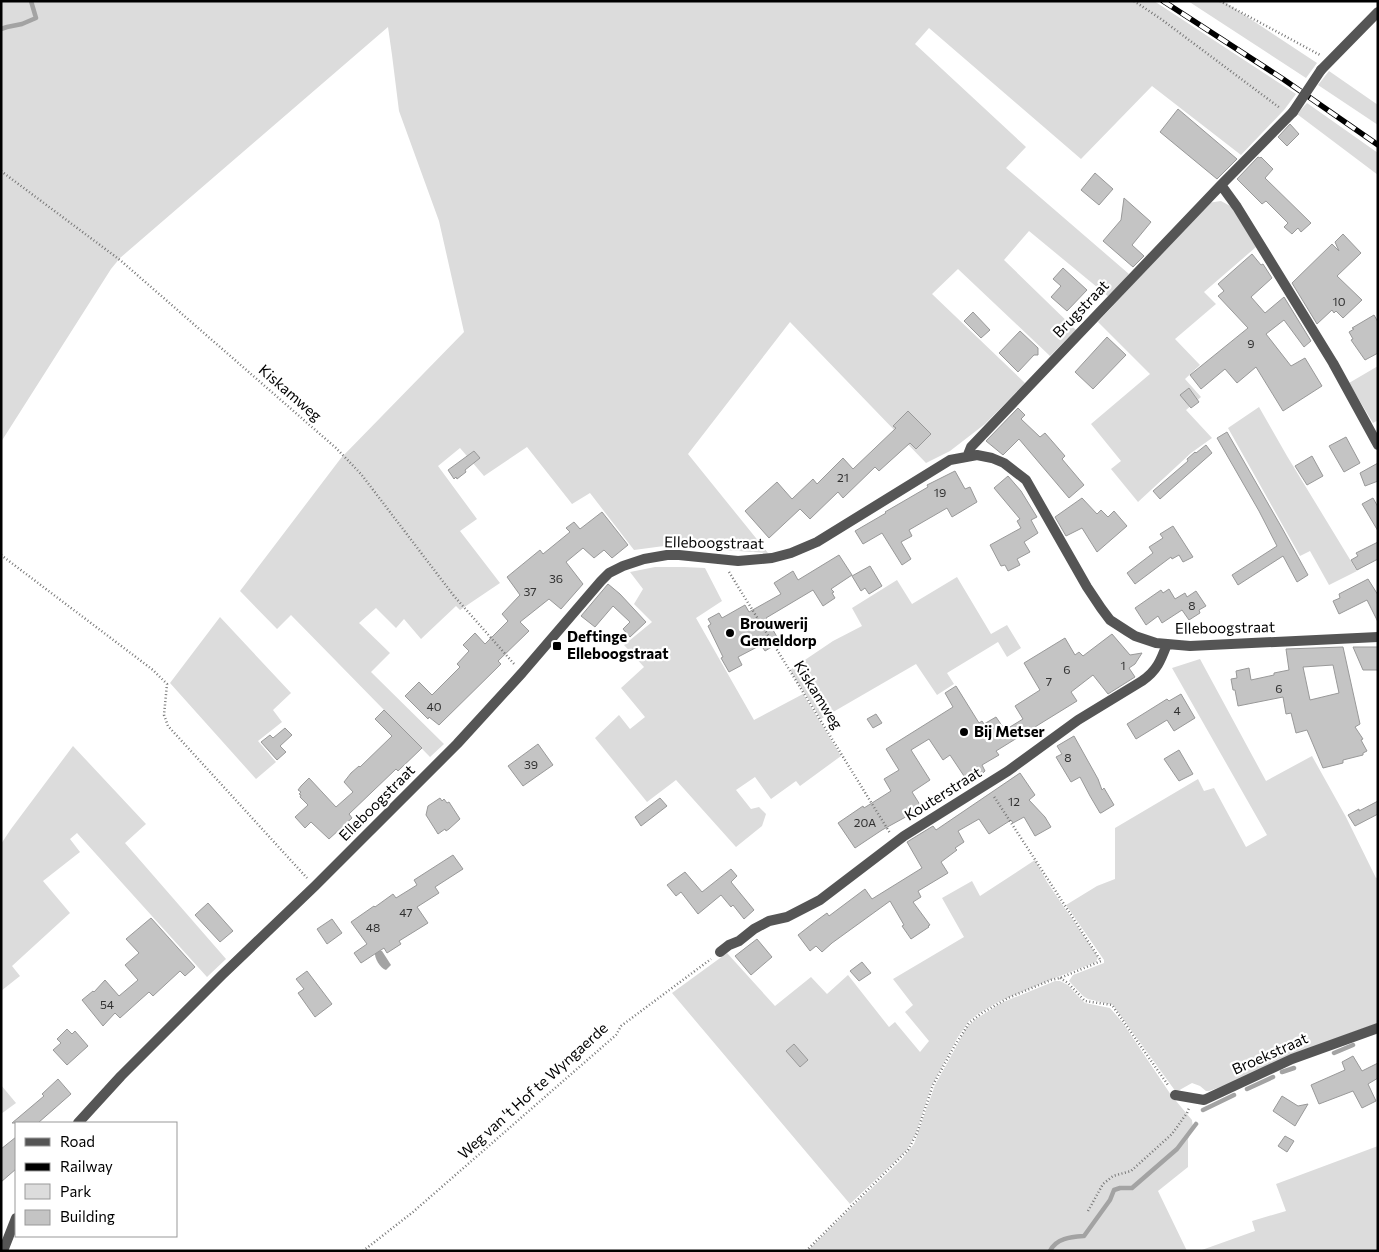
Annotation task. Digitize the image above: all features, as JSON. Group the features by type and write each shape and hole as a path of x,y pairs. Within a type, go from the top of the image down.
{"street":[{"name":"Brugstraat","path":"967,456 971,447 1017,398 1291,114 1322,70 1378,12"},
{"path":"1221,185 1237,207 1333,362 1378,445"},
{"name":"Elleboogstraat","path":"79,1122 121,1076 222,975 315,886 457,744 522,673 600,581 623,566 644,559 667,555 738,561 772,558 817,542 950,460 977,455 1004,463 1026,480 1087,587 1110,620 1135,636 1156,643 1190,646 1378,637"},
{"name":"Kouterstraat","path":"720,952 769,921 787,917 820,900 896,842 1008,772 1078,720 1152,674 1161,660 1167,644"},
{"name":"Broekstraat","path":"1175,1095 1204,1100 1292,1059 1378,1028"},
{"path":"3,1251 15,1221"}],"path":[{"path":"1134,1 1291,114"},
{"path":"1220,1 1330,61"},
{"name":"Kiskamweg","path":"1,171 120,260 336,448 361,474 454,596 522,673"},
{"path":"1,555 153,670 167,684 164,715 168,726 315,886"},
{"name":"Kiskamweg","path":"722,559 761,626 896,842"},
{"path":"806,1251 908,1150 917,1133 933,1085 969,1023 1008,998 1101,960 986,784"},
{"name":"Weg van 't Hof te Wyngaerde","path":"363,1251 414,1212 616,1034 621,1026 720,952"},
{"path":"1060,978 1068,983 1085,1001 1112,1005 1175,1095"},
{"path":"1088,1211 1103,1184 1113,1176 1131,1171 1172,1134 1187,1113 1192,1098"}],"green space":[{"path":"1,1 1154,1 1296,94 1284,110 1241,155 1152,86 1081,159 929,28 915,44 1026,147 1006,168 1129,274 1109,297 1029,231 1004,260 1076,330 1050,356 958,269 932,294 1025,383 985,424 950,451 926,463 790,322 688,454 768,553 664,546 634,550 590,493 572,504 527,447 484,476 460,448 438,466 477,519 460,531 500,583 460,610 456,606 421,639 404,619 396,628 376,608 359,623 390,653 371,672 444,744 430,757 291,615 277,629 240,591 341,458 464,332 439,221 399,111 388,27 120,258 111,269 1,442"},
{"path":"1188,1 1223,1 1317,63 1306,78"},
{"path":"1329,71 1378,105 1378,125 1318,85"},
{"path":"1307,103 1378,153 1378,175 1297,114"},
{"path":"1221,201 1232,207 1256,247 1204,292 1216,304 1175,339 1200,365 1185,379 1201,397 1186,410 1212,438 1191,453 1138,502 1111,469 1121,461 1091,424 1150,374 1098,322 1208,203"},
{"path":"1378,366 1378,420 1373,423 1349,383"},
{"path":"1259,407 1357,571 1329,585 1310,551 1300,556 1228,428"},
{"path":"655,567 705,568 722,601 696,618 754,720 803,694 841,756 800,786 796,781 771,799 755,777 736,790 751,809 759,807 766,814 762,826 736,847 676,780 647,802 595,738 619,715 630,729 645,717 621,688 644,667 624,645 652,622 634,604 643,589 630,572"},
{"path":"957,577 991,634 1007,625 1021,648 1007,657 998,642 947,673 954,684 937,695 916,664 821,719 790,670 833,641 862,626 852,608 897,580 912,604"},
{"path":"220,617 291,693 273,710 282,722 258,741 276,762 256,779 170,683"},
{"path":"1200,659 1266,781 1312,756 1346,817 1376,878 1378,877 1378,1023 1329,1041 1240,1080 1209,1091 1192,1083 1176,1092 1113,1005 1088,999 1069,981 1073,975 1104,963 1104,960 1066,905 1097,886 1115,879 1115,828 1198,779 1204,791 1214,788 1246,847 1267,835 1172,668"},
{"path":"73,746 146,824 125,843 226,959 207,977 77,833 70,839 80,852 43,881 70,913 12,966 20,976 1,991 1,844"},
{"path":"1035,860 1047,882 1098,957 1096,962 1000,1001 969,1021 958,1037 931,1087 916,1133 906,1151 850,1204 672,993 727,953 775,1006 811,977 827,994 848,975 889,1027 895,1022 920,1052 929,1041 905,1012 913,1005 893,979 964,937 942,898 972,881 980,896"},
{"path":"1055,981 1068,985 1085,1003 1110,1008 1123,1023 1171,1095 1192,1120 1193,1128 1188,1139 1188,1167 1158,1191 1187,1251 807,1251 902,1159 914,1144 935,1085 967,1027 1001,1003"},
{"path":"1,1085 16,1103 1,1114"},
{"path":"1378,1146 1378,1251 1199,1251 1255,1231 1252,1221 1286,1211 1276,1184"}],"shaded area":[{"path":"382,951 391,965 386,970 376,960 375,952"}],"building":[{"path":"1178,109 1237,159 1217,179 1160,132"},
{"path":"1290,124 1299,134 1287,146 1278,137"},
{"path":"1258,157 1261,157 1273,169 1265,178 1311,223 1301,232 1298,228 1292,234 1284,227 1288,223 1266,201 1262,204 1237,179"},
{"path":"1095,173 1113,189 1099,205 1081,190"},
{"path":"1124,198 1151,222 1132,245 1144,256 1133,267 1103,241 1121,220"},
{"path":"1343,234 1361,253 1337,276 1362,300 1343,318 1336,311 1334,313 1332,310 1317,324 1292,283 1332,244 1339,251 1335,242"},
{"path":"1252,254 1261,265 1263,264 1272,278 1251,297 1265,313 1284,297 1311,341 1304,347 1284,320 1266,334 1291,366 1305,358 1322,386 1283,411 1256,367 1237,383 1225,369 1201,389 1190,375 1248,328 1218,296 1224,291 1218,284"},
{"path":"1063,268 1087,290 1067,311 1051,297 1061,286 1053,279"},
{"path":"973,312 990,330 981,338 964,321"},
{"path":"1374,315 1378,322 1378,353 1365,360 1351,340 1353,339 1349,332 1354,329 1352,328"},
{"path":"1020,331 1038,348 1038,355 1034,355 1018,372 999,353"},
{"path":"1107,337 1126,355 1093,389 1075,372"},
{"path":"1189,388 1199,402 1191,408 1180,395"},
{"path":"1018,408 1025,415 1021,419 1040,437 1045,433 1065,456 1062,459 1084,485 1069,498 1019,439 1003,455 986,441"},
{"path":"908,411 931,434 916,449 910,443 879,471 875,467 843,498 838,492 810,519 800,509 769,538 745,511 777,482 792,499 813,479 817,484 843,458 853,469 896,428 893,426"},
{"path":"1227,432 1308,575 1297,582 1283,556 1238,585 1232,575 1277,546 1217,438"},
{"path":"1346,437 1360,463 1344,472 1329,446"},
{"path":"1206,445 1212,453 1160,499 1153,491 1188,461 1187,459 1195,452"},
{"path":"474,451 480,458 465,470 466,472 457,479 456,477 454,479 448,470"},
{"path":"1312,456 1323,476 1307,485 1295,466"},
{"path":"1378,463 1378,481 1365,486 1360,473"},
{"path":"955,471 965,489 970,487 977,502 952,517 947,508 909,530 912,536 901,542 911,559 902,565 882,533 863,544 855,531 928,487 927,485"},
{"path":"1008,476 1021,491 1037,517 1031,520 1038,533 1024,542 1030,552 1017,559 1020,565 1008,571 1005,565 1001,566 990,545 1021,528 1017,521 1020,519 994,488"},
{"path":"1082,498 1097,514 1101,510 1108,517 1114,511 1127,526 1097,552 1082,528 1066,536 1055,517"},
{"path":"1373,498 1378,507 1378,531 1362,504"},
{"path":"602,512 628,545 612,558 604,550 594,558 583,548 566,562 583,584 561,609 549,599 520,622 529,631 498,661 501,664 439,725 429,717 428,719 405,696 419,682 432,695 460,667 457,664 469,651 463,645 475,633 485,644 508,621 502,614 520,595 507,577 540,550 543,554 570,532 566,528 574,522 580,529"},
{"path":"1173,526 1193,557 1183,562 1179,555 1172,559 1171,557 1135,584 1127,573 1153,553 1149,547 1163,538 1160,534"},
{"path":"1378,542 1378,559 1357,570 1351,560 1358,556 1356,553"},
{"path":"839,555 852,575 831,589 834,592 832,593 835,598 823,606 813,590 766,618 780,642 765,651 761,645 738,657 742,665 729,672 708,626 711,624 708,619 719,613 722,618 745,605 749,612 781,594 774,583 793,571 798,580"},
{"path":"870,566 882,586 869,594 865,588 861,591 852,576"},
{"path":"1368,579 1378,595 1378,622 1367,600 1339,614 1333,601 1340,598 1339,594"},
{"path":"608,584 646,622 630,637 623,629 630,622 613,606 595,627 581,616"},
{"path":"1169,589 1175,599 1185,593 1187,597 1196,591 1206,606 1199,610 1200,613 1189,620 1182,610 1162,623 1158,616 1146,625 1135,608 1161,590 1163,593"},
{"path":"1112,634 1130,655 1142,653 1135,664 1129,668 1135,677 1108,694 1093,675 1071,692 1077,701 996,751 999,755 982,765 985,771 970,785 950,755 943,760 929,739 911,750 930,780 912,792 922,808 882,830 855,848 838,823 863,806 864,808 891,791 884,779 899,770 886,749 953,707 945,693 956,686 979,723 982,721 984,724 996,717 1005,730 1023,719 1015,706 1040,690 1024,663 1065,638 1075,655 1079,652 1083,656"},
{"path":"1343,647 1360,724 1355,727 1363,739 1361,740 1367,751 1363,755 1323,768 1307,730 1296,733 1291,713 1286,714 1283,697 1238,706 1231,679 1237,678 1236,671 1249,668 1251,680 1289,670 1286,649","holes":["1333,665 1339,693 1310,700 1303,667"]},
{"path":"1353,647 1378,647 1378,670 1363,670"},
{"path":"1181,694 1195,718 1174,731 1167,720 1136,739 1127,724 1167,699 1169,701"},
{"path":"384,710 422,748 398,771 396,769 349,814 352,818 329,839 311,822 305,828 295,817 308,805 300,797 301,795 299,794 301,792 298,790 309,778 336,807 353,792 344,782 351,773 360,767 392,736 375,719"},
{"path":"876,714 882,723 873,728 867,719"},
{"path":"285,728 292,735 280,746 286,752 277,760 261,742 270,735 273,738"},
{"path":"1074,736 1098,779 1102,790 1104,788 1114,805 1101,813 1080,777 1071,782 1056,757 1062,754 1057,746"},
{"path":"538,744 553,765 523,786 508,766"},
{"path":"1179,750 1193,774 1179,781 1164,759"},
{"path":"1020,773 1035,795 1029,800 1045,817 1051,827 1035,836 1024,817 1013,823 1011,820 989,834 979,819 958,831 964,842 941,862 948,873 918,891 921,897 913,902 930,925 929,927 911,939 902,926 904,925 890,901 822,952 816,946 810,951 798,935 816,921 827,913 829,916 865,889 872,899 922,868 907,842 933,826 936,830"},
{"path":"440,798 442,801 444,799 447,803 449,802 460,819 449,829 446,831 445,829 438,834 426,815 428,806"},
{"path":"660,798 667,806 641,826 635,817"},
{"path":"1378,801 1378,814 1355,826 1348,815"},
{"path":"453,855 463,869 435,887 439,893 417,907 428,923 399,941 401,944 387,953 384,948 361,963 354,953 367,944 351,922 393,894 396,898 417,885 414,880"},
{"path":"731,869 737,876 731,882 754,910 744,919 733,905 731,907 721,895 698,914 681,892 676,896 667,885 685,872 702,892"},
{"path":"208,903 233,931 220,942 195,915"},
{"path":"151,918 195,967 185,976 180,971 153,996 149,992 120,1018 115,1013 103,1026 82,1000 94,992 105,980 119,996 138,980 125,965 139,953 126,939"},
{"path":"332,919 342,933 327,944 317,929"},
{"path":"757,939 772,957 751,975 735,956"},
{"path":"862,962 871,973 859,981 850,971"},
{"path":"307,971 332,1004 315,1017 298,993 304,989 296,979"},
{"path":"67,1029 72,1034 75,1031 88,1046 67,1065 53,1050 61,1043 57,1039"},
{"path":"794,1044 808,1060 800,1067 786,1051"},
{"path":"1353,1056 1362,1071 1378,1063 1378,1078 1368,1084 1376,1101 1362,1108 1353,1091 1319,1104 1311,1085 1345,1070 1342,1062"},
{"path":"58,1079 71,1094 39,1122 12,1123 44,1096 42,1094"},
{"path":"1282,1096 1298,1106 1308,1104 1295,1126 1273,1111"},
{"path":"1285,1136 1294,1141 1287,1152 1278,1146"},
{"path":"15,1138 15,1170 1,1182 1,1149"}],"waterway":[{"path":"1,29 22,24 36,18 31,1"},
{"path":"1334,1053 1353,1045"},
{"path":"1282,1072 1294,1068"},
{"path":"1247,1089 1273,1077"},
{"path":"1203,1110 1234,1095"},
{"path":"1050,1251 1060,1241 1084,1236 1110,1200 1114,1190 1132,1188 1177,1149 1196,1124"}],"railway":[{"path":"1163,1 1283,79 1378,145"}],"place":[{"name":"Brouwerij Gemeldorp","path":"730,633"},
{"name":"Deftinge Elleboogstraat","path":"557,646"},
{"name":"Bij Metser","path":"964,732"}]}
